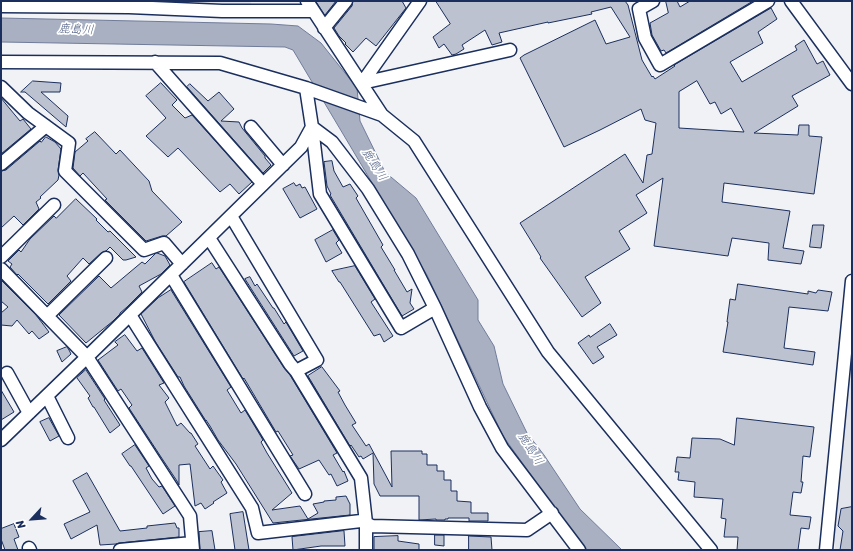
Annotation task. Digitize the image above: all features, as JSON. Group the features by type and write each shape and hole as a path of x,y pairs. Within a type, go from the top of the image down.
{"street":[{"path":"324,28 346,1"},
{"path":"362,83 420,1"},
{"path":"653,1 639,9 645,38 660,65 768,1"},
{"path":"791,1 852,84"},
{"path":"1,6 129,7 222,11 310,6 382,115 414,142 548,352 711,550"},
{"path":"362,83 510,50"},
{"path":"1,62 220,63 306,88 382,115"},
{"path":"155,62 263,184"},
{"path":"1,87 28,113 69,143 65,171 144,250 164,243 182,264"},
{"path":"306,88 320,194 401,328 435,308"},
{"path":"1,164 46,126"},
{"path":"251,127 283,165"},
{"path":"1,440 88,357 301,147 312,127"},
{"path":"312,127 332,142 368,189 408,254 435,308 480,407 502,448 579,550"},
{"path":"1,257 54,205"},
{"path":"231,216 316,360 296,371"},
{"path":"209,238 296,371 361,478 366,523 366,550"},
{"path":"47,316 106,258"},
{"path":"1,269 88,357 190,516 193,546 120,550"},
{"path":"171,275 305,494"},
{"path":"826,550 852,281"},
{"path":"130,315 180,403 252,508 258,533 361,521 372,526 526,530 552,513"},
{"path":"7,373 30,413"},
{"path":"46,396 68,438"}],"shaded area":[{"path":"88,1 250,1 253,6 245,5"},
{"path":"852,332 852,550 835,550 833,524"}],"water":[{"name":"鹿島川","path":"1,18 271,24 298,26 321,43 357,88 360,121 385,172 416,198 478,300 478,320 494,346 503,384 527,433 544,455 580,509 622,550 585,550 503,436 427,275 293,50 285,47 1,42"}],"building":[{"path":"316,1 336,1 325,15"},
{"path":"353,1 402,1 406,8 376,46 366,38 353,52 345,44 346,43 334,28 352,6"},
{"path":"436,1 625,1 628,5 642,60 652,77 653,76 655,79 675,66 674,65 771,8 777,19 758,32 763,43 730,62 742,82 797,50 795,46 804,40 817,64 823,61 830,75 792,96 798,106 754,133 798,135 799,125 809,125 809,136 822,137 814,194 724,183 722,202 790,211 783,248 804,251 801,264 768,260 769,243 732,238 728,256 654,246 663,178 636,195 647,213 619,231 630,249 585,277 601,303 582,317 540,258 541,257 520,223 625,154 643,183 647,155 652,154 656,123 645,120 641,109 564,147 520,58 595,20 606,44 630,37 611,7 591,12 592,14 499,33 502,42 492,45 485,30 462,45 464,49 452,55 444,44 439,48 433,37 450,24","holes":["697,81 710,104 715,102 721,114 731,108 744,132 679,128 679,92"]},
{"path":"666,1 677,1 680,7 690,1 753,1 666,53 664,50 661,51 652,35 650,23 668,13"},
{"path":"33,81 61,83 60,92 41,92 68,116 66,127 25,92 21,92"},
{"path":"161,83 177,100 172,105 185,118 192,115 252,182 239,194 230,184 220,192 178,148 168,157 146,136 166,118 146,96"},
{"path":"190,84 208,101 219,92 234,109 221,121 239,122 271,165 263,173 187,87"},
{"path":"1,98 20,121 23,119 31,129 1,154"},
{"path":"95,132 116,154 120,150 149,181 152,191 182,222 166,236 146,241 105,200 107,199 83,173 80,176 73,168 75,152 88,141 86,139"},
{"path":"46,137 55,142 61,149 58,180 36,202 39,209 23,225 14,216 1,228 1,171 6,170"},
{"path":"332,161 334,171 343,187 350,184 358,196 356,198 383,245 381,247 407,292 412,289 410,303 414,309 402,316 330,195 331,194 327,186 324,162"},
{"path":"294,183 296,186 300,184 302,188 305,187 317,209 300,218 283,189"},
{"path":"76,199 108,232 110,231 136,257 123,260 110,247 89,264 83,258 67,276 71,281 48,304 18,274 17,275 10,267 12,264 8,261 19,250 21,252 30,239 54,216 56,218"},
{"path":"813,225 824,225 821,248 810,247"},
{"path":"333,230 339,240 336,243 342,253 326,262 315,240"},
{"path":"157,253 165,256 170,265 161,274 139,286 142,292 113,321 86,343 59,315 99,276 111,288 142,262 145,264"},
{"path":"212,263 216,269 219,267 290,375 337,453 333,455 343,472 344,471 348,481 337,486 331,474 329,475 319,460 299,469 290,456 293,455 278,431 276,432 184,282"},
{"path":"355,266 375,299 371,302 393,336 384,342 380,334 374,336 332,271"},
{"path":"250,277 255,286 257,284 284,324 286,322 303,351 294,356 245,279"},
{"path":"1,280 36,315 49,332 39,339 32,331 29,334 17,320 12,326 1,325 1,313 8,307 1,301"},
{"path":"738,284 808,294 808,291 816,293 818,290 832,292 828,311 789,307 784,348 815,352 813,365 723,352 730,299 735,300"},
{"path":"171,290 231,387 227,390 241,413 245,410 263,440 261,442 267,453 292,493 272,510 300,506 308,519 318,513 313,504 336,500 336,497 346,496 350,504 350,515 273,523 236,464 218,440 184,386 180,377 178,377 155,341 141,314 158,298"},
{"path":"610,324 617,335 597,347 604,357 593,364 578,343 589,335 590,337"},
{"path":"125,335 137,351 142,348 164,383 159,385 169,398 165,402 177,426 181,423 191,433 198,444 195,446 210,469 213,466 223,480 221,482 227,493 205,509 201,503 195,506 190,464 179,465 179,485 129,408 132,405 121,389 118,391 98,360 118,345 115,342"},
{"path":"67,347 71,354 62,362 57,351"},
{"path":"322,367 340,391 338,392 356,423 352,425 366,446 369,444 392,487 391,451 422,451 422,454 427,454 427,465 437,465 437,471 444,471 444,480 451,480 451,491 457,491 457,501 471,502 471,513 488,513 488,521 469,521 469,518 419,520 419,496 380,496 374,484 373,453 363,459 361,456 359,457 351,445 350,446 308,376"},
{"path":"86,370 120,425 110,433 88,398 90,396 77,378"},
{"path":"1,390 14,412 1,420"},
{"path":"49,418 59,436 50,441 40,422"},
{"path":"737,418 814,427 810,457 803,456 801,482 803,482 801,493 793,492 790,515 811,517 809,529 801,528 798,550 737,550 738,537 724,537 726,519 721,518 723,499 694,497 695,482 678,480 679,472 675,472 677,457 690,458 692,438 720,439 734,445"},
{"path":"135,445 149,466 146,468 152,479 159,487 162,486 175,506 163,514 122,454"},
{"path":"87,473 120,531 175,523 177,528 179,528 179,537 100,545 97,525 71,539 64,524 90,512 73,481"},
{"path":"852,507 852,550 840,550 843,531 838,526 841,509"},
{"path":"243,512 249,550 235,550 230,514"},
{"path":"14,524 19,537 14,539 18,550 5,550 1,539 1,529"},
{"path":"212,531 215,550 200,550 199,532"},
{"path":"344,531 345,546 321,546 293,550 292,537"},
{"path":"435,535 444,535 444,546 435,545"},
{"path":"398,536 398,541 419,544 419,550 374,550 374,537"},
{"path":"469,536 491,537 492,550 469,550"}]}
